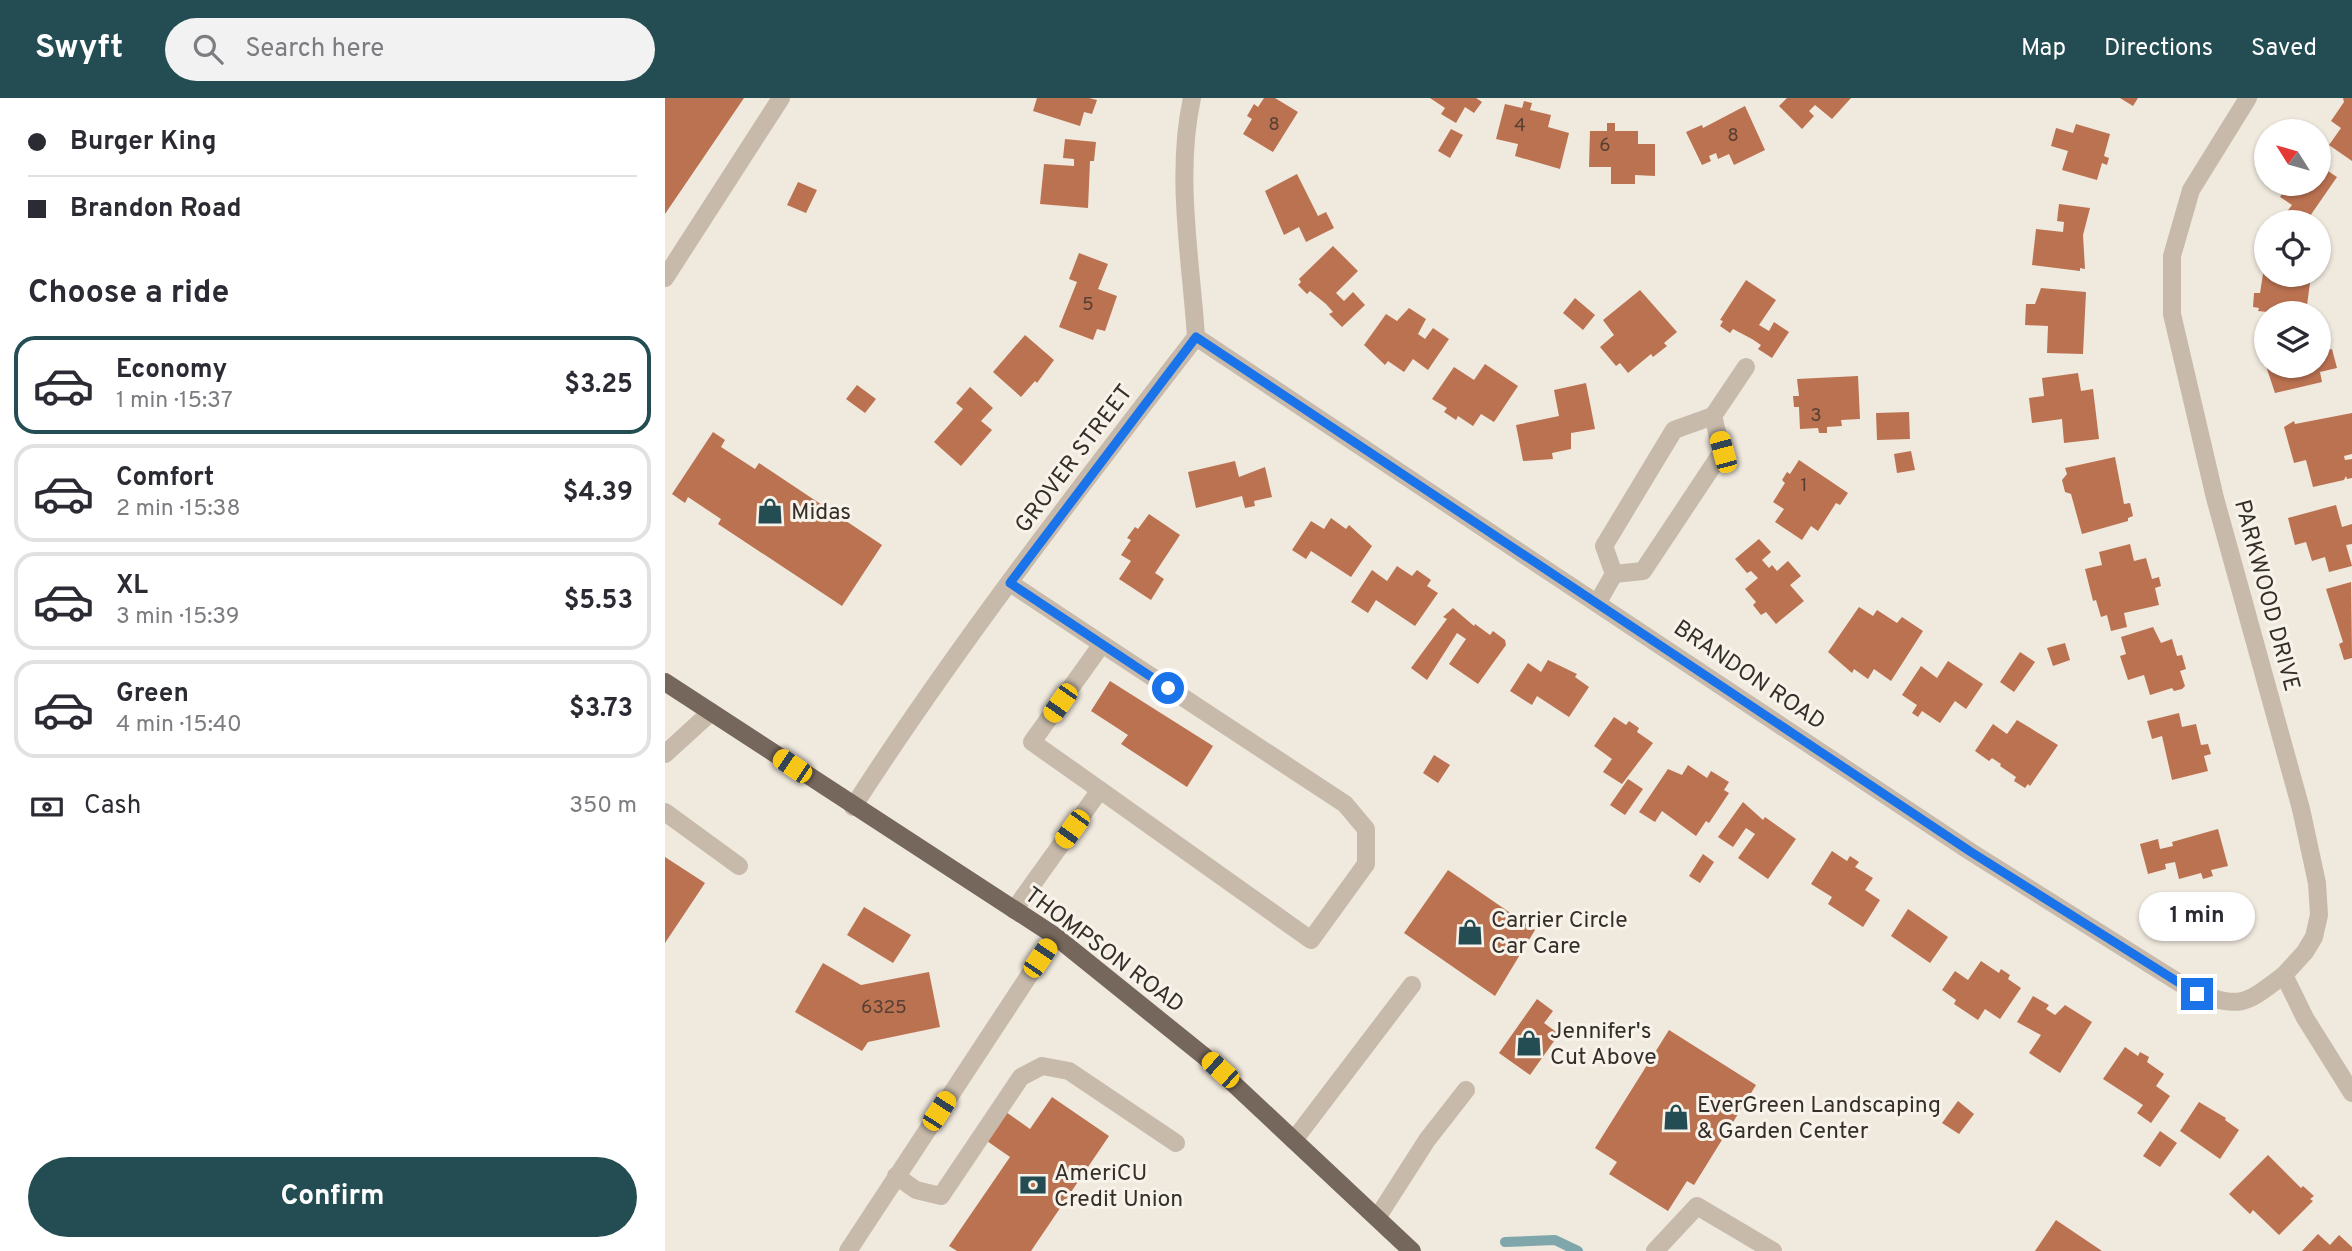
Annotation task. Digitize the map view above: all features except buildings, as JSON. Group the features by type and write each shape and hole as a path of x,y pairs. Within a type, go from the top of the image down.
{"main road":[{"name":"THOMPSON ROAD","path":"665,682 853,807 1055,936 1204,1056 1412,1251"}],"street":[{"path":"665,278 781,98"},
{"path":"1192,98 1186,127 1185,177 1196,337"},
{"name":"PARKWOOD DRIVE","path":"2248,98 2192,191 2172,256 2172,314 2215,498 2301,809 2317,883 2319,915 2314,937 2305,952 2284,975"},
{"name":"GROVER STREET","path":"853,807 1010,583 1196,337"},
{"name":"BRANDON ROAD","path":"1196,337 1971,852 2197,994 2231,1004 2254,997 2284,975"},
{"path":"1598,602 1614,574 1604,546 1674,430 1713,416 1746,367"},
{"path":"1614,574 1643,571 1723,452 1713,416"},
{"path":"1010,583 1345,804 1366,829 1366,864 1311,940 1032,742 1102,644"},
{"path":"665,754 711,712"},
{"path":"1014,910 1100,790"},
{"path":"665,813 739,866"},
{"path":"848,1251 1055,936"},
{"path":"2284,975 2305,1018 2352,1093"},
{"path":"1294,1140 1412,985"},
{"path":"896,1177 916,1190 941,1196 1021,1077 1042,1066 1069,1071 1176,1143"},
{"path":"1377,1218 1427,1140 1466,1090"},
{"path":"1655,1251 1697,1206 1773,1251"}],"waterway":[{"path":"1505,1242 1555,1240 1578,1251"}],"place":[{"name":"Midas","path":"770,511"},
{"name":"Carrier Circle Car Care","path":"1470,932"},
{"name":"Jennifer's Cut Above","path":"1529,1043"},
{"name":"EverGreen Landscaping & Garden Center","path":"1676,1117"},
{"name":"AmeriCU Credit Union","path":"1033,1185"}],"route":[{"path":"1168,688 1010,583 1196,337 1971,852 2197,994"}]}
